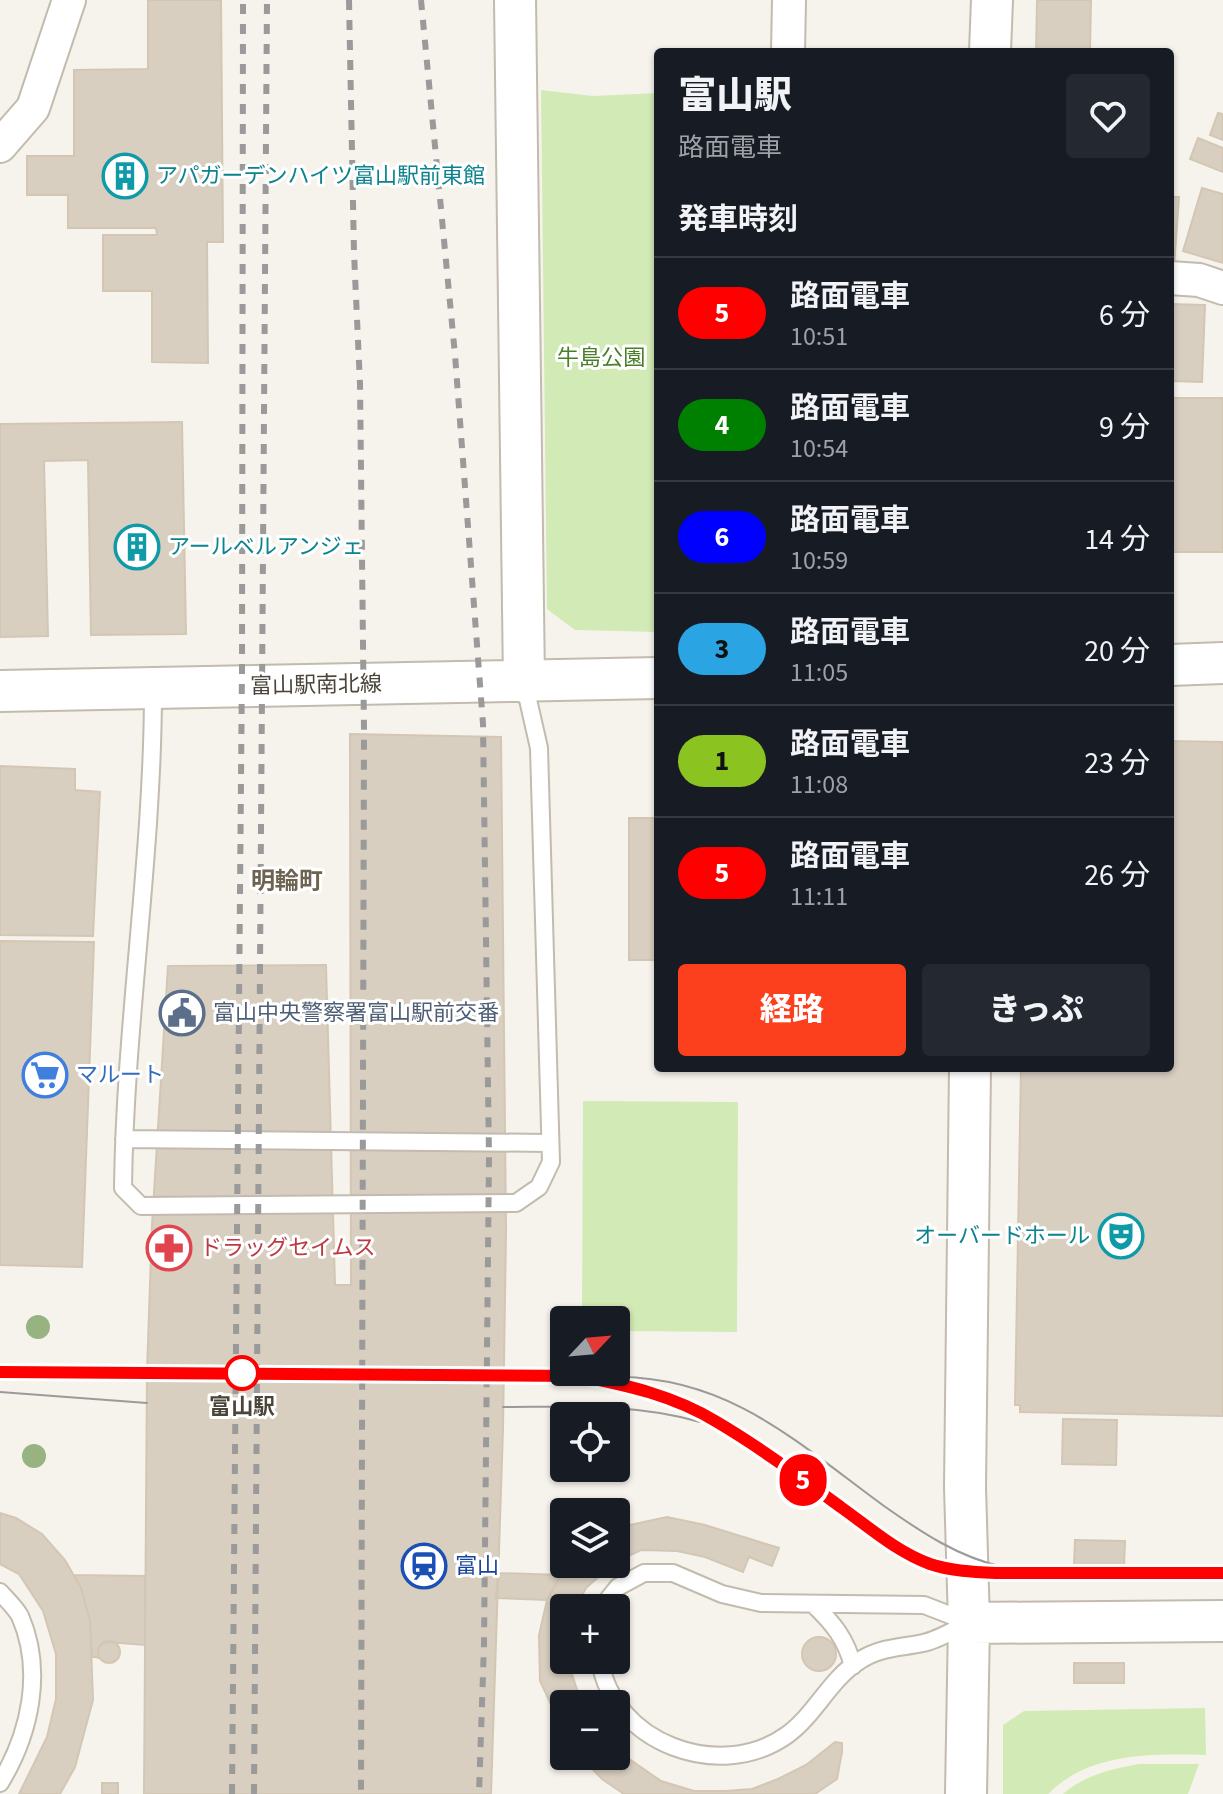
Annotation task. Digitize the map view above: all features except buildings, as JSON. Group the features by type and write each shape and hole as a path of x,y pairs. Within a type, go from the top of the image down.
{"street":[{"path":"0,146 33,108 69,0"},
{"path":"515,0 524,682"},
{"path":"788,48 789,0"},
{"path":"990,48 992,0"},
{"path":"1174,278 1199,280 1223,288"},
{"path":"1174,665 1223,663"},
{"name":"富山駅南北線","path":"0,691 645,678"},
{"path":"966,1794 969,1623 965,1487 970,1072"},
{"path":"969,1623 1223,1621"}],"lane":[{"path":"153,688 153,750 123,1188 141,1206 516,1203 539,1187 551,1162 539,748 524,682"},
{"path":"124,1139 549,1143"},
{"path":"612,1594 618,1587 644,1573 673,1573 722,1594 761,1603 924,1605 969,1623"},
{"path":"0,1592 18,1613 28,1642 33,1682 26,1730 0,1783"},
{"path":"813,1604 835,1624 853,1666"},
{"path":"602,1674 621,1710 643,1733 679,1751 717,1756 757,1750 787,1736 853,1666 887,1647 925,1643 969,1623"}],"green space":[{"name":"牛島公園","path":"541,90 593,96 654,93 654,632 575,630 547,609"},
{"path":"583,1101 738,1102 737,1332 630,1331 630,1306 582,1306"},
{"path":"1205,1708 1206,1755 1122,1758 1083,1770 1048,1794 1003,1794 1003,1725 1024,1711"},
{"path":"1139,1764 1199,1764 1188,1794 1063,1794 1089,1777"}],"tram line":[{"path":"0,1372 147,1372"},
{"name":"5","path":"0,1372 579,1376 671,1399 714,1420 782,1464 890,1544 930,1564 969,1572 996,1573 1223,1573"},
{"path":"504,1375 550,1376"},
{"path":"630,1378 660,1380 730,1402 792,1438 926,1534 971,1557 1003,1567"},
{"path":"623,1386 701,1413 765,1453 884,1540 930,1564 954,1570 996,1573 1223,1573"},
{"path":"0,1392 147,1403"},
{"path":"503,1407 627,1409 700,1422"}],"railway":[{"path":"232,1794 242,667 243,0"},
{"path":"254,1794 267,0"},
{"path":"349,0 360,384 364,730 361,1794"},
{"path":"421,0 455,355 483,724 489,1157 484,1644 479,1794"}],"place":[{"name":"アパガーデンハイツ富山駅前東館","path":"125,176"},
{"name":"アールベルアンジェ","path":"137,547"},
{"name":"富山中央警察署富山駅前交番","path":"182,1013"},
{"name":"マルート","path":"45,1075"},
{"name":"オーバードホール","path":"1121,1236"},
{"name":"ドラッグセイムス","path":"169,1248"},
{"name":"富山駅","path":"242,1373"},
{"name":"富山","path":"424,1566"}],"district":[{"name":"明輪町","path":"287,881"}]}
